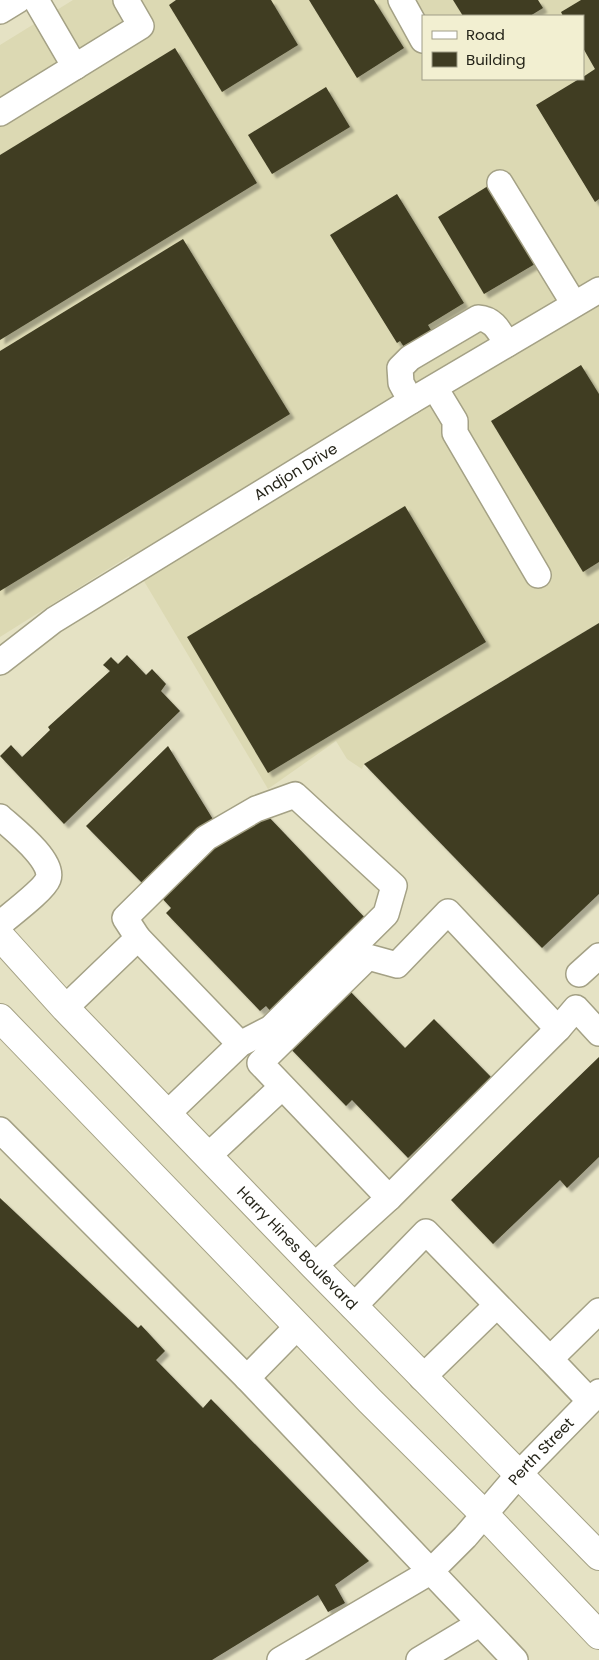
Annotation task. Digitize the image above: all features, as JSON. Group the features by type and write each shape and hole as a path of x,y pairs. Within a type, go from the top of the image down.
{"main road":[{"name":"Harry Hines Boulevard","path":"0,936 65,1008 353,1307 599,1556"},
{"path":"4,1031 484,1514 599,1635"}],"street":[{"path":"36,0 75,67"},
{"path":"0,113 141,26 126,0"},
{"path":"401,0 422,38"},
{"path":"500,183 574,304"},
{"name":"Andjon Drive","path":"0,662 54,620 411,401 599,290"},
{"path":"411,401 401,383 400,368 418,353 478,318 487,319 499,330 507,344"},
{"path":"435,388 455,421 456,433 538,575"},
{"path":"167,1114 240,1044 271,1028 386,914 394,886 296,795 256,809 206,838 124,918 138,938 240,1044"},
{"path":"0,817 38,854 50,871 48,880 40,889 0,924"},
{"path":"389,1198 260,1063 368,957 397,965 448,912 558,1029"},
{"path":"65,1008 138,938"},
{"path":"580,974 599,956"},
{"path":"314,1266 389,1198 558,1029 576,1008 599,1033"},
{"path":"208,1156 282,1087"},
{"path":"0,1130 246,1378 515,1660"},
{"path":"353,1307 426,1232 550,1360 595,1396"},
{"path":"422,1378 496,1306"},
{"path":"550,1360 599,1311"},
{"path":"246,1378 298,1326"},
{"name":"Perth Street","path":"280,1660 430,1572 465,1537 518,1474 595,1396"},
{"path":"420,1660 479,1624"}],"shaded area":[{"path":"73,0 599,0 599,623 364,764 362,769 347,759 336,741 268,789 129,556 0,637 0,45"}],"building":[{"path":"176,0 271,0 298,45 222,92 169,5"},
{"path":"309,0 374,0 404,48 357,78"},
{"path":"453,0 538,0 543,8 532,15 462,15"},
{"path":"581,0 599,0 599,199 595,202 536,105 577,80 584,80 584,76 595,69 584,50 584,15 562,15 561,12"},
{"path":"175,48 257,183 0,340 0,155"},
{"path":"326,87 350,127 272,174 248,135"},
{"path":"488,186 535,264 484,294 438,217"},
{"path":"397,194 464,303 428,325 431,330 404,347 400,341 397,343 330,235"},
{"path":"183,239 290,414 0,591 0,351"},
{"path":"581,365 599,394 599,562 583,572 491,421"},
{"path":"405,506 486,642 268,773 187,637"},
{"path":"599,623 599,894 542,948 364,764"},
{"path":"127,655 146,675 152,669 166,684 161,691 180,711 64,824 0,756 11,745 22,757 50,730 48,727 110,671 103,665 111,657 118,664"},
{"path":"168,746 214,821 181,845 183,847 144,885 86,826"},
{"path":"266,814 369,922 273,1014 266,1006 260,1011 166,913 171,908 159,895 211,845"},
{"path":"346,987 405,1048 434,1019 491,1077 408,1158 352,1100 346,1106 287,1045"},
{"path":"599,1057 599,1157 567,1188 560,1180 493,1244 451,1200"},
{"path":"0,1198 138,1328 141,1325 165,1351 156,1360 203,1408 211,1399 369,1561 335,1585 345,1603 328,1612 318,1595 212,1660 0,1660"}]}
